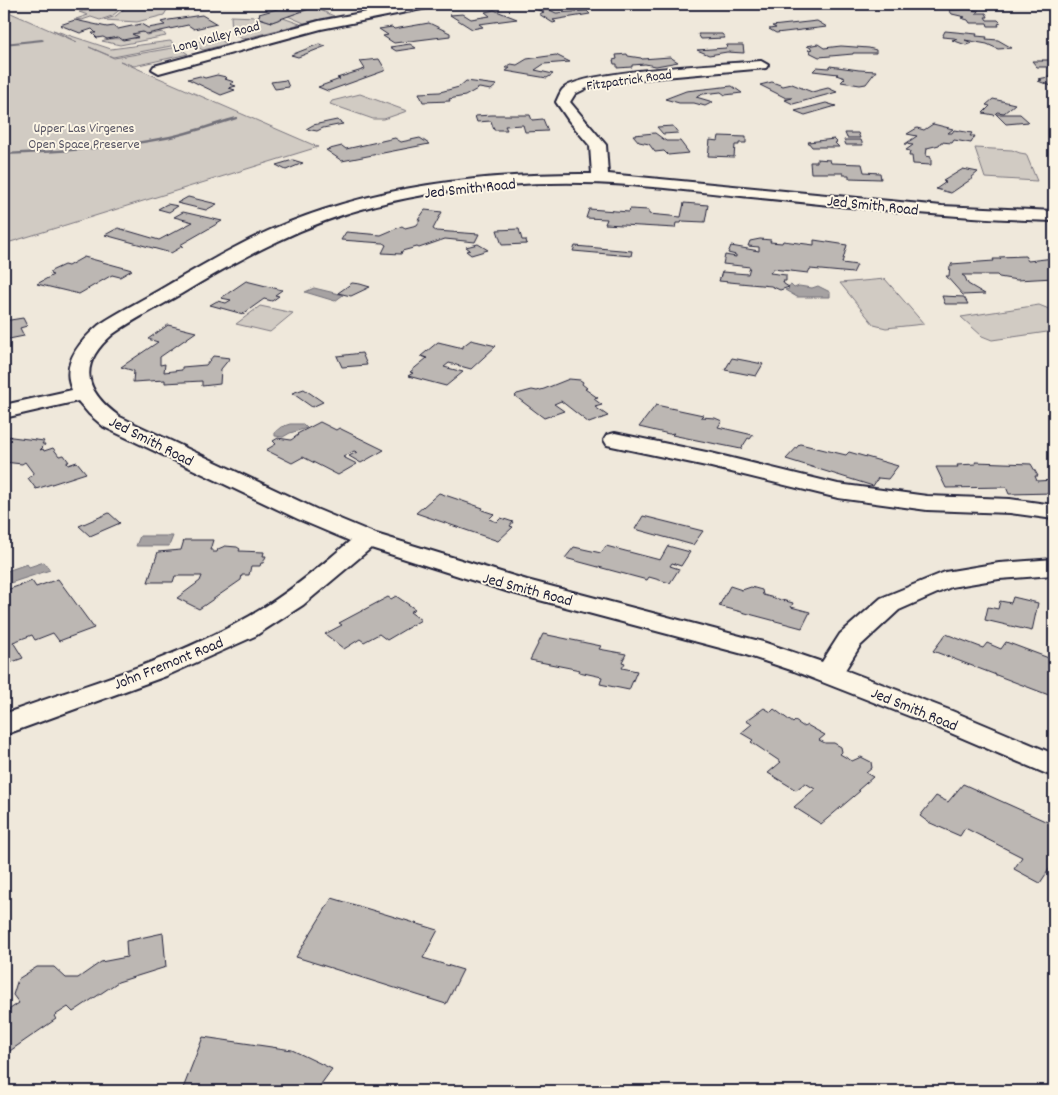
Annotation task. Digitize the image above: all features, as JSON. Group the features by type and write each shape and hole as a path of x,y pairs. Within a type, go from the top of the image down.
{"street":[{"name":"Long Valley Road","path":"159,69 319,25 427,4"},
{"path":"1050,4 1054,6"},
{"name":"Fitzpatrick Road","path":"600,178 598,145 574,118 563,102 569,92 586,84 642,75 761,65"},
{"name":"Jed Smith Road","path":"1054,216 942,211 600,178 482,184 398,195 317,219 214,266 102,334 90,344 78,370 83,394 95,410 112,422 307,514 367,539 518,586 753,648 829,673 1054,766"},
{"path":"4,412 83,394"},
{"path":"615,440 711,460 838,491 927,503 1010,506 1054,512"},
{"name":"John Fremont Road","path":"4,725 188,658 246,629 288,604 325,577 367,539"},
{"path":"829,673 837,657 850,640 890,604 945,580 999,571 1054,567"}],"green space":[{"path":"115,4 135,4 123,7 112,16 100,20 91,17 82,20 76,19 88,15 79,12"},
{"path":"155,4 166,7 167,10 164,15 137,22 104,20 116,16 126,7"},
{"path":"306,6 334,16 304,23 288,16 310,9"},
{"name":"Upper Las Virgenes Open Space Preserve","path":"4,10 77,42 53,30 111,49 170,41 176,45 113,57 89,47 114,58 178,47 188,54 134,66 120,61 318,147 4,244"},
{"path":"231,16 256,17 272,22 283,18 300,24 243,39 232,34"},
{"path":"143,32 146,35 163,32 166,36 120,45 102,41 138,38 133,34"},
{"path":"218,38 225,43 231,43 203,50 190,43"},
{"path":"360,94 407,111 384,119 373,119 330,104 332,101"},
{"path":"975,148 1012,150 1026,154 1037,181 985,178"},
{"path":"885,279 924,324 886,328 874,325 840,283"},
{"path":"1039,305 1054,311 1054,331 992,340 982,336 961,317"},
{"path":"260,306 293,313 270,332 236,324"}],"shaded area":[{"path":"791,285 794,288 799,286 812,288 818,286 830,292 830,297 797,297 785,290 789,289 787,287"},
{"path":"314,288 343,295 335,301 305,292"},
{"path":"290,424 303,424 307,428 283,437 275,436 275,432 281,427"},
{"path":"140,536 173,536 169,546 136,546"},
{"path":"44,562 50,570 4,585 4,572 27,564 29,567"}],"building":[{"path":"210,4 185,9 179,5"},
{"path":"295,4 311,8 272,22 256,17 259,14"},
{"path":"544,7 556,13 587,11 590,14 553,20 556,22 553,23 539,14 544,12 532,8"},
{"path":"967,9 979,11 976,13 986,13 988,17 985,17 987,20 998,20 1001,23 998,24 999,26 988,26 987,23 970,23 968,20 961,18 965,17 952,14 949,10"},
{"path":"494,10 517,19 479,24 483,27 472,29 450,15 463,14 471,19 490,16 485,12"},
{"path":"202,15 217,24 194,29 188,25 147,34 143,32 132,34 138,37 123,40 118,37 97,38 92,33 96,33 92,29 80,33 60,25 75,20 107,27 114,26 118,29 141,24 148,28 165,25 161,22 169,20"},
{"path":"817,21 827,27 776,33 769,29 776,28 772,26"},
{"path":"429,23 450,33 450,36 394,43 383,36 388,35 379,29 392,27 394,29"},
{"path":"945,31 977,34 976,36 998,40 1012,48 998,49 987,44 965,40 972,43 966,45 952,40 957,39 954,38 942,37"},
{"path":"698,34 722,34 725,38 701,39"},
{"path":"319,44 326,46 298,57 291,55"},
{"path":"410,44 416,48 396,51 390,47"},
{"path":"818,44 824,48 841,46 869,48 876,50 876,53 853,53 819,57 809,52 811,52 808,50 813,49 807,46"},
{"path":"727,45 743,45 744,53 727,52 709,55 697,50 726,48"},
{"path":"627,54 628,56 642,59 670,57 678,62 656,66 645,64 617,68 617,64 614,64 613,60 617,59 616,55"},
{"path":"556,55 570,62 544,64 535,70 553,74 547,78 506,71 510,68 505,68 511,64 517,65 527,59"},
{"path":"379,59 385,69 384,71 328,91 318,87 340,79 337,78 365,69 360,61"},
{"path":"1054,60 1054,70 1051,67 1037,67 1032,61"},
{"path":"830,66 876,71 866,84 860,85 841,82 845,78 836,75 838,74 813,71 817,67 829,68"},
{"path":"217,75 226,77 225,79 234,82 230,84 236,86 229,88 235,90 221,95 188,79 200,76 205,78"},
{"path":"1054,76 1054,87 1038,81 1042,80 1038,79"},
{"path":"286,80 289,87 275,89 271,82"},
{"path":"466,81 497,85 491,90 479,88 465,96 449,99 450,101 423,102 419,93 440,92 459,87"},
{"path":"772,82 783,86 792,84 812,92 828,88 837,92 793,104 785,100 792,98 786,98 760,85"},
{"path":"732,86 742,93 725,95 721,92 703,94 696,97 713,102 705,106 694,103 679,103 665,99 686,91"},
{"path":"993,99 1015,104 1004,113 997,112 994,115 983,113 990,106 986,105"},
{"path":"826,103 836,106 805,115 795,111"},
{"path":"996,114 1020,114 1029,122 1006,124"},
{"path":"530,115 532,120 543,119 548,131 525,132 523,125 505,126 507,130 494,130 491,121 477,122 475,116"},
{"path":"337,120 343,124 317,131 306,129 313,125"},
{"path":"933,124 953,129 948,133 952,133 954,130 972,133 970,136 975,136 971,143 954,140 952,143 941,142 939,145 927,148 926,156 931,157 931,165 913,164 912,156 909,156 910,151 906,150 913,145 905,144 917,136 907,134 917,128 924,130"},
{"path":"673,126 678,133 663,134 657,127"},
{"path":"655,133 666,141 680,141 689,153 668,155 664,151 655,152 649,144 639,142 633,135"},
{"path":"845,133 858,133 860,138 847,138"},
{"path":"719,136 746,137 746,143 735,145 734,157 708,156 710,140 718,141"},
{"path":"395,138 401,142 420,138 429,144 342,161 326,150 342,146 346,149"},
{"path":"834,139 839,147 812,147 808,142"},
{"path":"844,140 861,140 863,145 846,145"},
{"path":"817,159 830,160 831,163 862,164 864,172 880,173 881,179 849,178 849,175 843,175 843,173 811,173 810,162 817,162"},
{"path":"293,160 303,163 286,170 276,165"},
{"path":"963,169 978,172 971,178 973,178 951,193 936,189 946,182 943,181"},
{"path":"188,197 217,204 206,210 177,203"},
{"path":"684,203 708,205 705,222 682,221 681,223 676,223 675,228 605,224 607,219 586,218 589,209 629,212 630,209 649,210 649,214 681,217"},
{"path":"167,204 178,206 169,212 158,209"},
{"path":"425,210 442,212 433,229 436,231 479,234 475,242 445,239 419,248 402,251 401,254 382,253 386,245 383,243 341,240 346,232 381,235 402,226 405,228 417,225"},
{"path":"183,212 222,221 180,245 183,246 171,253 105,235 118,228 159,240 193,222 174,217"},
{"path":"519,229 522,240 526,240 527,244 502,245 497,230"},
{"path":"760,239 771,240 770,242 782,243 783,241 814,245 814,240 847,245 842,263 857,265 853,273 810,269 808,273 773,269 770,273 786,275 786,281 783,281 789,287 780,290 771,286 719,281 722,272 748,274 750,267 723,264 725,255 736,257 736,255 728,253 731,246 759,251 759,247 748,246 750,241"},
{"path":"478,244 488,250 471,255 466,251 470,250 466,247"},
{"path":"575,246 632,251 631,256 573,251"},
{"path":"1025,256 1028,261 1054,258 1054,278 1017,280 997,275 962,275 968,284 985,294 963,295 946,276 949,276 950,266 953,266 951,264 994,261 993,259 1001,259 999,257"},
{"path":"84,257 132,270 120,277 112,275 79,294 37,284 53,275 50,274 51,271 64,265 68,266"},
{"path":"246,281 282,290 275,295 279,296 272,301 264,299 243,314 210,305 217,301 226,303 231,300 221,298"},
{"path":"352,283 370,287 351,296 338,293"},
{"path":"942,296 964,297 968,304 945,304"},
{"path":"23,318 27,326 20,328 24,336 4,340 4,321"},
{"path":"168,325 196,332 160,357 160,365 165,364 164,372 182,370 182,367 206,365 213,356 230,358 221,369 220,384 202,386 202,381 165,383 165,380 133,382 134,371 121,367 158,342 148,339"},
{"path":"471,340 496,346 471,369 449,363 444,367 463,372 446,386 408,376 413,373 410,372 427,358 421,356 438,342 463,348"},
{"path":"362,353 367,365 342,367 337,356"},
{"path":"732,358 763,364 756,376 725,370"},
{"path":"569,379 583,382 582,384 587,388 585,389 598,398 594,399 602,405 595,407 608,416 589,423 561,401 554,404 564,411 544,418 515,396 532,390 544,389"},
{"path":"304,389 323,402 312,407 292,393"},
{"path":"656,405 703,415 701,417 715,418 722,421 718,427 753,435 750,439 748,438 741,449 672,435 674,433 669,434 639,427"},
{"path":"320,422 336,430 339,428 384,450 361,463 349,456 357,452 354,451 343,457 357,464 338,475 303,457 292,463 266,450 276,444 273,441 278,438 291,440 297,434"},
{"path":"4,436 44,441 42,444 45,444 40,450 43,449 44,451 53,448 59,456 64,455 69,462 67,462 68,465 77,462 86,473 36,489 28,478 34,474 25,462 22,464 4,462"},
{"path":"800,444 846,455 849,452 898,466 888,479 878,478 873,486 786,459"},
{"path":"975,462 1031,464 1038,476 1035,476 1037,481 1054,480 1054,493 1009,494 1006,487 946,488 936,467 958,467 957,465 976,464"},
{"path":"439,493 483,508 482,510 494,514 489,519 497,522 501,518 513,522 510,526 513,527 498,541 416,513"},
{"path":"109,513 120,523 90,536 79,526"},
{"path":"643,516 703,531 693,545 635,529"},
{"path":"184,540 213,540 210,550 213,550 213,552 217,552 218,549 225,546 237,547 240,549 239,551 264,552 263,556 266,556 260,566 251,566 249,575 242,575 241,580 199,609 177,598 200,581 202,576 175,576 173,582 148,582 158,552 181,550"},
{"path":"606,546 660,560 668,546 690,552 681,566 672,563 670,566 679,569 670,583 649,577 647,580 565,558 574,547 601,553"},
{"path":"58,579 94,628 59,641 53,633 35,640 32,635 13,642 23,658 4,665 4,598 7,597 4,591 32,581 36,587"},
{"path":"730,586 742,590 751,587 762,590 763,595 793,603 791,607 810,612 802,628 719,606"},
{"path":"396,596 415,609 410,612 421,620 387,640 379,634 364,642 360,639 344,649 325,634 342,625 339,623 388,597 391,599"},
{"path":"1013,597 1038,603 1032,631 985,620 988,607 998,609 1000,601 1011,603"},
{"path":"543,634 601,646 599,649 626,654 622,662 625,663 622,668 637,671 629,690 600,684 602,677 579,672 580,670 530,660"},
{"path":"946,634 983,648 987,643 1001,649 1006,642 1054,660 1054,697 933,651"},
{"path":"764,708 771,712 774,709 793,723 795,721 804,727 807,725 825,735 819,740 825,743 834,743 841,747 842,752 840,754 852,761 861,757 871,762 872,768 866,773 873,777 858,790 860,791 821,824 794,807 815,789 805,783 796,790 768,773 781,762 741,733 752,724 746,721"},
{"path":"963,784 1054,825 1054,862 1040,883 1014,869 1022,857 965,828 960,836 928,822 920,816 936,796 948,802"},
{"path":"332,898 438,930 423,958 463,970 446,1004 296,957"},
{"path":"163,933 166,967 118,982 73,1012 68,1007 54,1016 56,1019 4,1055 4,1013 19,1003 13,995 18,979 37,967 54,967 66,978 78,978 101,962 127,957 126,941"},
{"path":"203,1037 292,1050 332,1069 316,1091 182,1091"}],"waterway":[{"path":"4,44 42,40"},
{"path":"4,154 149,141 186,133 236,118"}]}
